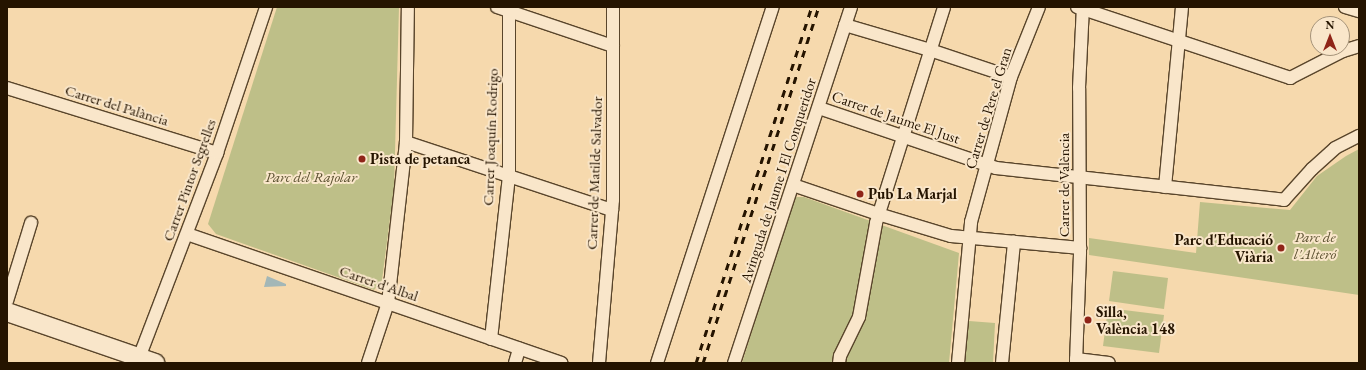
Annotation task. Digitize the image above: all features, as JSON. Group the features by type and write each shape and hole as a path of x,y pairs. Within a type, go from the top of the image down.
{"street":[{"name":"Carrer Pintor Segrelles","path":"144,361 187,234 217,153 266,7"},
{"path":"369,363 388,303 406,142 408,7"},
{"name":"Carrer de Matilde Salvador","path":"599,363 612,210 613,7"},
{"path":"657,363 773,7"},
{"name":"Avinguda de Jaume I El Conqueridor","path":"734,363 851,7"},
{"path":"839,363 840,356 859,317 877,219 904,138 944,7"},
{"name":"Carrer de Pere el Gran","path":"958,363 971,222 1011,77 1039,7"},
{"path":"1165,187 1182,7"},
{"path":"1345,7 1359,11"},
{"path":"505,8 613,46"},
{"name":"Carrer Joaquín Rodrigo","path":"491,339 508,176 505,8"},
{"path":"1080,8 1290,78 1343,51 1359,46"},
{"name":"Carrer de València","path":"1076,361 1081,178 1079,88 1080,8"},
{"path":"845,25 930,50 1011,77"},
{"name":"Carrer del Palància","path":"7,88 217,153"},
{"name":"Carrer de Jaume El Just","path":"819,108 996,168 1284,200 1312,169 1335,148 1359,136"},
{"path":"406,142 612,210"},
{"path":"793,185 877,219 951,236 1080,248"},
{"path":"7,301 31,223"},
{"name":"Carrer d'Albal","path":"187,234 560,363"},
{"path":"1002,363 1014,242"},
{"path":"7,312 144,361"},
{"path":"515,363 520,349"},
{"path":"1076,361 1109,363"}],"green space":[{"name":"Parc del Rajolar","path":"277,7 399,7 394,188 382,280 374,290 216,234 208,224"},
{"name":"Parc de l'Alteró","path":"1359,149 1359,295 1089,255 1089,238 1196,253 1200,202 1290,210 1317,176"},
{"path":"794,197 804,197 959,253 949,363 742,363"},
{"path":"1113,271 1168,278 1164,309 1109,301"},
{"path":"1108,308 1164,315 1159,353 1103,346"},
{"path":"969,321 995,323 993,363 965,363"}],"shaded area":[{"path":"267,276 286,284 286,286 264,287"}],"railway":[{"path":"696,363 812,7"},
{"path":"703,363 819,7"}],"place":[{"name":"Pista de petanca","path":"362,159"},
{"name":"Pub La Marjal","path":"860,194"},
{"name":"Parc d'Educació Viària","path":"1281,248"},
{"name":"Silla, València 148","path":"1088,320"}]}
